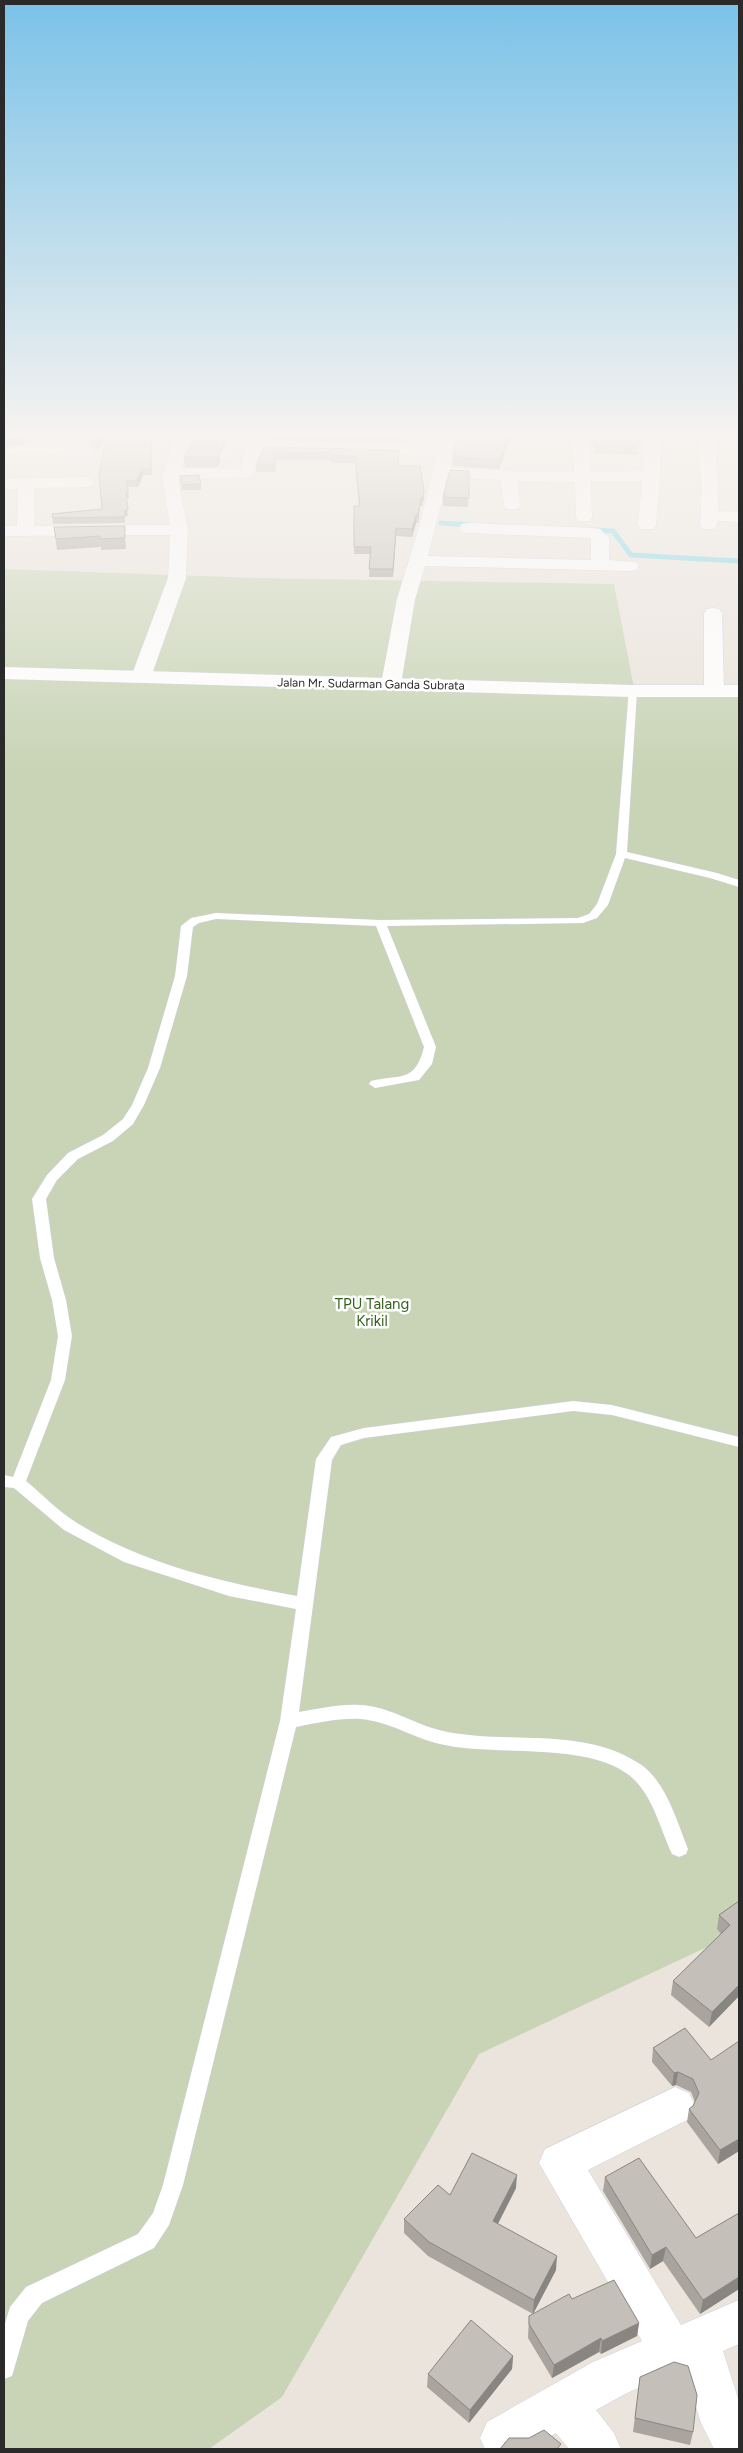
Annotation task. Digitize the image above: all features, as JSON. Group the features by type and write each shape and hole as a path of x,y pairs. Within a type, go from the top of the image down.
{"street":[{"path":"141,677 177,578 178,546"},
{"path":"391,684 406,599 421,546"},
{"path":"600,546 600,566"},
{"path":"416,560 630,566"},
{"path":"713,613 714,690"},
{"name":"Jalan Mr. Sudarman Ganda Subrata","path":"4,673 632,691 739,690"},
{"path":"675,2106 560,2163 684,2345 739,2449"},
{"path":"503,2438 609,2378 739,2322"},
{"path":"562,2405 598,2449"}],"lane":[{"path":"305,1604 229,1590 130,1558 70,1526 11,1482 58,1380 65,1336 59,1300 46,1258 39,1199 52,1178 74,1156 108,1138 128,1121 138,1105 154,1068 181,976 188,926 204,917 224,916 380,923 579,921 593,916 602,905 621,854 632,691"},
{"path":"621,854 712,875 739,884"},
{"path":"374,1084 415,1077 426,1064 430,1047 394,953 380,923"},
{"path":"4,2368 18,2315 34,2296 146,2241 162,2218 173,2185 289,1721 324,1460 336,1442 364,1433 573,1406 612,1410 739,1442"},
{"path":"289,1721 334,1713 361,1712 382,1715 440,1737 581,1750 616,1757 637,1770 654,1794 679,1850"}],"green space":[{"name":"TPU Talang Krikil","path":"4,569 257,578 614,584 634,688 739,693 739,1932 479,2054 282,2397 209,2449 4,2449"}],"building":[{"path":"395,546 393,569 369,569 371,547 354,547"},
{"path":"739,1901 739,1985 712,2012 673,1981 730,1925 719,1915"},
{"path":"685,2028 711,2060 739,2041 739,2139 720,2150 689,2109 693,2106 699,2093 693,2079 678,2072 674,2073 653,2048"},
{"path":"472,2153 517,2175 493,2221 557,2256 534,2300 429,2242 404,2219 438,2185 450,2195"},
{"path":"639,2158 696,2238 739,2213 739,2277 703,2300 666,2247 652,2255 605,2177"},
{"path":"614,2280 639,2323 602,2341 601,2338 554,2365 529,2324 529,2316 569,2294 572,2299"},
{"path":"471,2320 513,2356 470,2410 428,2374"},
{"path":"674,2362 688,2366 697,2395 693,2432 635,2418 640,2377"},
{"path":"544,2430 561,2444 557,2449 500,2449 509,2438 529,2438"}],"waterway":[{"path":"625,546 631,555 739,561"}]}
